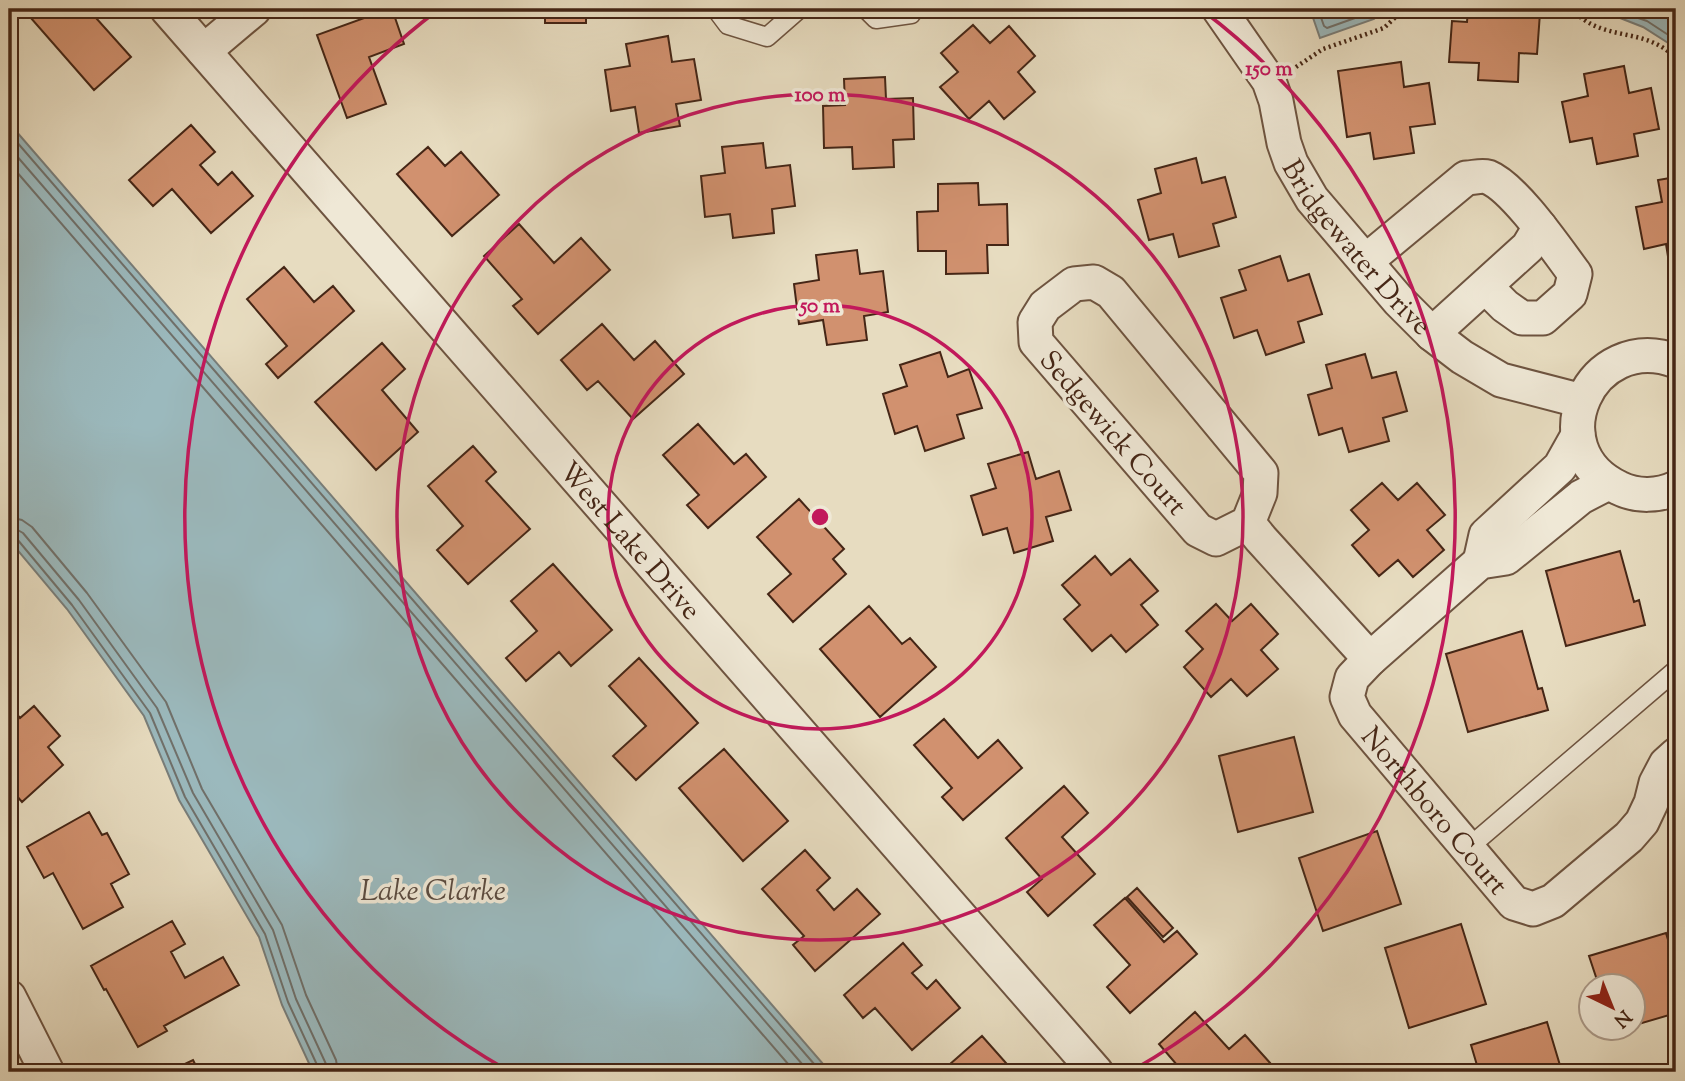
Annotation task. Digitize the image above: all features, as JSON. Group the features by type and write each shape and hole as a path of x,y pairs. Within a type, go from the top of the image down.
{"street":[{"name":"West Lake Drive","path":"167,9 1096,1072"},
{"path":"204,51 254,9"},
{"name":"Bridgewater Drive","path":"1219,9 1270,84 1284,143 1301,182 1312,199 1399,301 1432,334 1462,357 1501,380 1582,401"},
{"path":"1366,261 1466,178 1485,176 1503,186 1540,227 1575,274 1570,294 1543,318 1522,318 1486,287"},
{"path":"1432,334 1528,247 1540,227"},
{"name":"Sedgewick Court","path":"1094,282 1111,292 1261,473 1260,493 1248,523 1216,539 1198,530 1036,342 1035,322 1045,306 1074,284 1094,282"},
{"path":"1676,361 1653,355 1630,357 1610,366 1593,381 1582,401 1578,418 1578,435 1583,454 1593,470 1608,483 1626,492 1647,495 1676,488"},
{"path":"1578,435 1560,467 1486,535 1480,562 1506,558 1581,497 1608,483"},
{"path":"1248,523 1370,659"},
{"name":"Northboro Court","path":"1480,562 1370,659 1352,678 1347,697 1355,715 1514,903 1533,909 1553,901 1629,837 1642,822 1666,764 1676,755"},
{"path":"9,997 47,1072"}],"lane":[{"path":"716,9 728,25 767,37 799,9"},
{"path":"866,9 876,19 911,14 914,9"},
{"path":"1468,848 1676,670"}],"path":[{"path":"1270,84 1323,49 1384,28 1404,9"},
{"path":"1572,9 1587,23 1659,44 1676,59"}],"water":[{"path":"1310,9 1384,9 1374,19 1320,38"},
{"path":"1597,9 1676,9 1676,48 1643,27"},
{"name":"Lake Clarke","path":"9,123 830,1072 313,1072 282,1005 259,937 179,800 144,716 67,609 9,540"}],"building":[{"path":"23,9 88,9 131,57 94,90"},
{"path":"392,9 404,44 369,57 386,104 347,118 317,35"},
{"path":"545,9 586,9 586,23 545,23"},
{"path":"1468,9 1509,9 1540,13 1537,54 1519,53 1518,82 1478,80 1479,63 1449,62 1452,21 1467,22"},
{"path":"973,25 990,43 1009,26 1035,56 1018,72 1035,92 1004,119 989,101 969,119 940,87 958,72 941,53"},
{"path":"668,36 672,62 694,59 701,100 676,104 680,126 639,133 635,107 611,111 605,70 630,66 626,44"},
{"path":"1401,62 1404,87 1429,83 1435,124 1410,127 1414,153 1374,159 1370,133 1347,137 1338,71"},
{"path":"1624,66 1629,93 1651,88 1659,129 1634,134 1638,156 1597,164 1592,138 1570,142 1562,102 1588,96 1584,74"},
{"path":"885,77 886,99 913,98 914,139 893,140 894,167 853,169 852,147 824,148 823,106 845,105 844,79"},
{"path":"191,125 215,152 200,165 218,185 232,172 253,196 211,233 172,189 153,206 129,180"},
{"path":"763,143 766,168 790,165 795,206 772,209 774,233 733,238 730,214 705,217 701,176 725,173 722,147"},
{"path":"428,147 445,166 461,152 499,195 452,236 397,174"},
{"path":"1196,158 1202,183 1225,177 1236,217 1213,224 1219,246 1179,257 1173,234 1149,240 1138,200 1161,193 1155,169"},
{"path":"1676,177 1676,268 1670,269 1666,244 1644,249 1636,207 1662,202 1658,180"},
{"path":"978,183 979,205 1007,204 1008,245 987,245 988,273 946,274 946,251 918,251 917,212 938,211 938,184"},
{"path":"519,224 554,263 581,238 610,270 538,334 513,306 522,299 484,256"},
{"path":"857,250 860,274 883,271 888,312 864,316 867,340 827,345 823,320 799,324 794,284 819,280 816,255"},
{"path":"1280,256 1288,281 1309,274 1322,314 1298,322 1304,342 1266,355 1257,330 1234,338 1221,298 1246,290 1239,270"},
{"path":"284,267 314,302 333,286 354,311 278,378 266,364 287,346 247,299"},
{"path":"602,324 634,360 655,341 684,374 633,419 598,381 587,390 561,360"},
{"path":"382,343 405,369 382,390 418,432 376,470 315,402"},
{"path":"940,352 948,377 969,369 982,408 957,415 964,438 925,451 917,426 895,434 883,394 907,386 900,365"},
{"path":"1365,354 1372,378 1396,372 1407,411 1383,418 1389,441 1349,452 1342,428 1319,435 1308,395 1332,388 1326,365"},
{"path":"698,424 734,464 746,454 766,477 708,528 687,505 699,495 663,455"},
{"path":"473,446 496,472 486,481 530,529 468,584 437,550 463,526 428,486"},
{"path":"1028,452 1036,479 1059,471 1071,510 1046,517 1053,541 1014,553 1007,528 983,535 971,496 996,488 988,464"},
{"path":"1382,483 1398,500 1417,483 1445,515 1427,530 1444,550 1413,577 1398,560 1379,576 1352,545 1369,530 1351,510"},
{"path":"799,499 844,549 833,559 846,574 793,622 768,594 791,574 757,537"},
{"path":"1620,551 1634,602 1639,600 1645,625 1566,646 1546,571"},
{"path":"1095,556 1111,575 1130,559 1158,591 1141,605 1158,625 1126,652 1111,635 1092,651 1064,619 1080,605 1062,585"},
{"path":"553,564 612,630 571,666 559,652 526,681 506,658 537,631 511,601"},
{"path":"1216,604 1232,621 1251,604 1278,634 1261,650 1278,669 1247,696 1231,679 1211,697 1184,667 1203,649 1186,631"},
{"path":"869,606 902,644 910,638 936,667 880,717 820,649"},
{"path":"1522,631 1538,689 1542,688 1548,710 1468,732 1446,654"},
{"path":"639,658 698,723 636,780 613,756 646,726 609,686"},
{"path":"9,705 20,718 34,706 60,736 48,747 63,765 22,802 9,787"},
{"path":"944,719 978,758 998,740 1022,768 963,820 942,797 952,788 914,745"},
{"path":"1294,737 1313,812 1238,832 1219,756"},
{"path":"724,749 788,821 743,861 679,788"},
{"path":"1064,786 1088,813 1062,837 1095,874 1048,916 1027,892 1042,879 1006,838"},
{"path":"89,812 102,835 107,833 129,874 111,884 123,907 83,929 53,873 44,878 27,847"},
{"path":"1377,831 1401,904 1323,931 1299,858"},
{"path":"805,850 830,878 817,890 834,910 857,889 880,914 815,971 793,945 804,936 762,889"},
{"path":"1137,888 1173,928 1163,937 1127,897"},
{"path":"1125,898 1164,942 1177,931 1197,954 1130,1013 1107,987 1130,965 1094,925"},
{"path":"172,921 185,944 171,952 185,978 223,957 239,985 164,1026 167,1031 138,1047 91,966"},
{"path":"1461,924 1486,1004 1409,1028 1385,948"},
{"path":"1666,933 1676,967 1676,1013 1646,1022 1646,972 1594,972 1589,956"},
{"path":"903,943 922,965 912,973 927,989 936,980 960,1008 912,1050 875,1008 863,1018 844,995"},
{"path":"1195,1012 1229,1049 1245,1035 1271,1064 1262,1072 1183,1072 1159,1044"},
{"path":"1547,1022 1562,1072 1479,1072 1471,1045"},
{"path":"982,1036 1014,1072 941,1072"},
{"path":"193,1060 199,1072 168,1072"}]}
